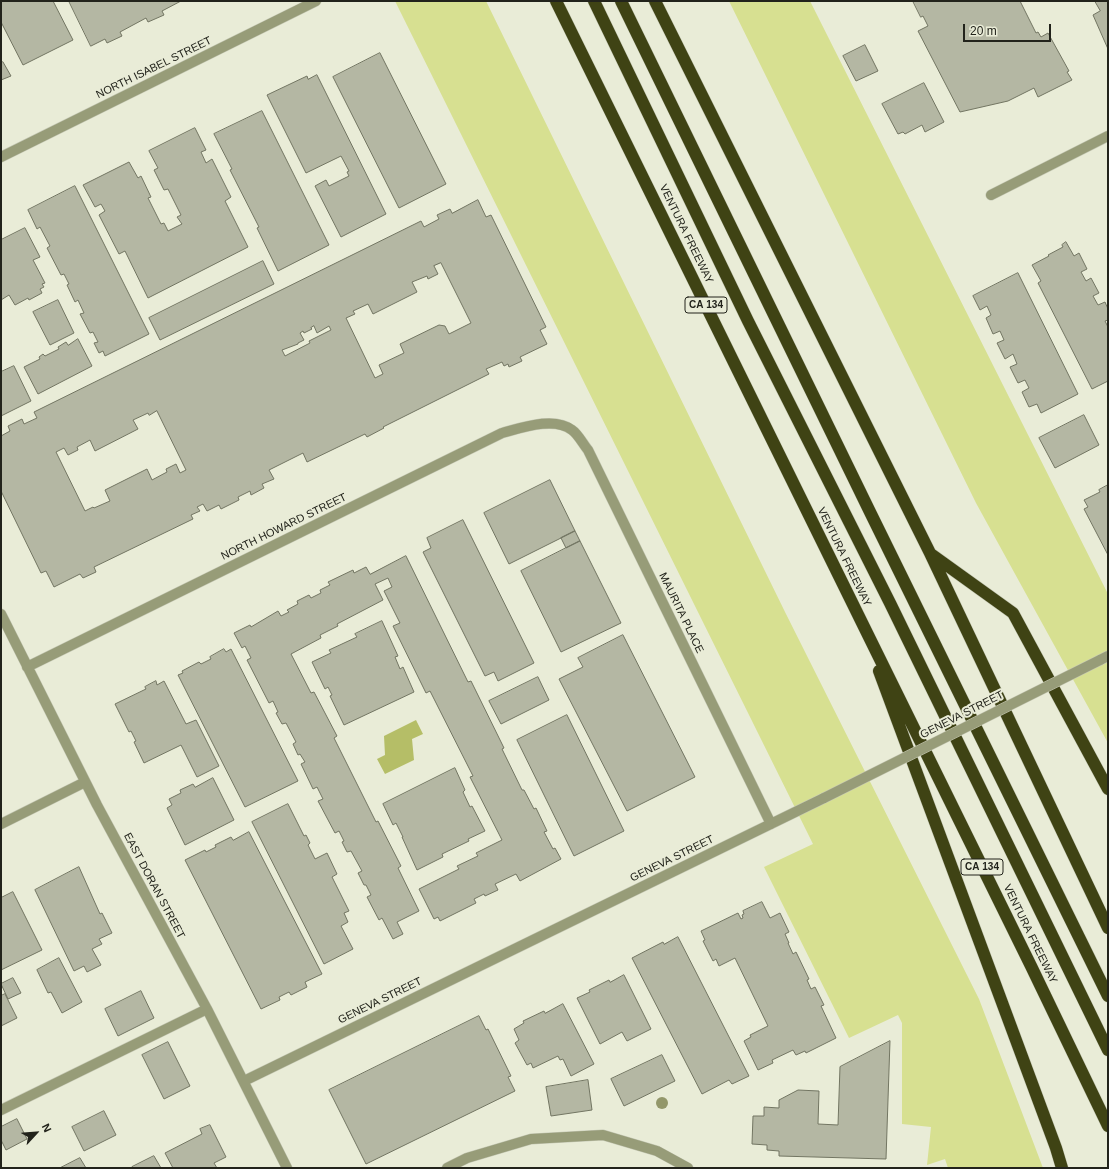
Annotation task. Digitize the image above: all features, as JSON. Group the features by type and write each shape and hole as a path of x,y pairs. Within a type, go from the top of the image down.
{"highway":[{"name":"VENTURA FREEWAY","path":"556,1 1028,959 1108,1126"},
{"path":"594,1 748,321 894,610 1108,1050"},
{"path":"621,1 1108,996"},
{"path":"655,1 930,554 1108,928"},
{"path":"930,554 1013,613 1108,789"},
{"path":"855,608 1056,1148 1062,1168"}],"street":[{"name":"NORTH ISABEL STREET","path":"1,157 316,1"},
{"path":"991,195 1108,136"},
{"name":"NORTH HOWARD STREET","path":"27,667 502,433 533,424 556,424"},
{"name":"MAURITA PLACE","path":"556,424 572,430 588,450 771,824"},
{"name":"EAST DORAN STREET","path":"1,614 85,782 207,1009 287,1168"},
{"name":"GENEVA STREET","path":"244,1081 824,798 1104,658"},
{"path":"1,824 85,782"},
{"path":"1,1110 207,1009"},
{"path":"447,1168 467,1158 531,1139 603,1135 658,1151 688,1168"}],"shaded area":[{"path":"395,1 486,1 786,614 979,999 1043,1168 948,1168 945,1159 927,1165 931,1127 902,1124 902,1023 898,1015 849,1038 764,867 813,844"},
{"path":"729,1 810,1 1108,594 1108,743 976,503"},
{"path":"416,720 423,734 412,739 414,760 385,774 377,759 385,755 384,736"}],"building":[{"path":"1,1 53,1 73,40 23,65 1,22"},
{"path":"69,1 181,1 162,11 164,15 148,22 146,18 120,32 122,36 107,43 105,39 91,46"},
{"path":"913,1 1020,1 1036,33 1038,32 1041,37 1048,33 1069,71 1067,72 1072,80 1038,97 1034,88 1008,101 960,112 918,31 928,26 923,16 921,17"},
{"path":"1095,1 1108,1 1108,49 1093,15 1100,11"},
{"path":"865,45 878,71 856,81 843,56"},
{"path":"380,53 446,184 399,208 333,77"},
{"path":"3,62 11,76 1,80 1,63"},
{"path":"317,75 386,214 341,237 315,186 326,180 329,186 349,176 347,172 349,171 341,156 306,173 267,95 307,76 308,79"},
{"path":"924,83 944,122 925,132 922,125 905,134 903,132 898,134 882,104"},
{"path":"262,111 329,245 278,271 257,228 259,227 230,170 232,169 214,134"},
{"path":"195,128 206,150 201,152 206,163 212,159 231,197 225,201 248,247 148,298 125,251 119,254 99,215 105,211 101,204 95,207 83,185 129,162 138,178 141,176 151,197 148,198 161,224 164,223 168,231 182,224 177,217 181,215 168,189 164,190 154,170 158,168 149,151"},
{"path":"75,186 149,334 105,356 103,351 99,353 94,343 98,342 93,332 90,333 80,314 84,313 78,300 75,302 67,285 69,284 64,274 61,275 47,248 50,246 40,227 37,229 28,210"},
{"path":"478,200 486,217 491,215 546,327 540,330 547,344 520,357 522,361 509,367 508,364 504,366 502,362 486,369 489,374 383,427 384,428 367,437 365,434 307,462 303,453 269,470 274,479 262,484 264,488 251,495 250,491 238,497 239,500 221,509 219,505 207,511 203,504 197,507 200,511 191,515 193,519 94,567 96,572 83,578 80,574 54,587 46,571 41,573 1,491 1,436 10,431 8,426 22,419 24,424 37,418 34,412 421,221 424,227 439,219 437,215 450,209 452,213","holes":["441,263 471,323 449,334 445,326 439,325 400,344 404,353 379,365 383,374 375,378 346,318 355,314 353,311 368,304 373,314 417,292 412,282 427,276 428,279 438,274 434,266","314,326 317,333 329,326 331,330 309,341 310,343 285,356 282,350 304,340 300,333 303,331 304,333 312,329 311,328","157,411 186,470 180,473 176,464 166,469 167,472 152,480 147,469 105,490 110,501 85,511 56,452 64,448 68,455 78,450 77,447 90,440 95,451 138,429 133,420 148,413 149,415"]},
{"path":"25,228 40,257 33,260 45,283 42,284 44,287 40,289 42,293 15,305 9,295 1,300 1,240"},
{"path":"1066,242 1074,256 1079,253 1087,269 1081,272 1086,281 1091,278 1099,293 1093,296 1098,305 1105,302 1108,309 1108,320 1105,321 1108,327 1108,381 1092,389 1038,283 1041,281 1032,265 1063,247 1062,245"},
{"path":"263,261 274,284 160,340 149,318"},
{"path":"1018,273 1078,394 1041,413 1037,404 1029,407 1022,392 1029,388 1025,380 1018,383 1010,367 1017,364 1013,354 1005,359 997,343 1004,340 1000,331 993,334 986,318 991,315 987,306 980,310 973,296"},
{"path":"58,300 74,333 50,345 33,312"},
{"path":"78,339 92,366 38,394 24,367 40,359 39,357 43,354 45,356 59,349 58,347 66,342 68,345"},
{"path":"14,366 31,401 1,416 1,372"},
{"path":"1084,415 1099,445 1055,468 1039,438"},
{"path":"550,480 575,531 509,564 484,513"},
{"path":"1108,485 1108,555 1084,509 1088,507 1084,500 1100,492 1099,490"},
{"path":"463,520 534,663 498,681 494,672 485,676 423,552 431,548 427,538"},
{"path":"575,531 580,541 566,548 561,538"},
{"path":"580,541 621,623 561,652 521,571"},
{"path":"406,556 468,682 471,681 504,748 502,749 522,790 524,790 534,809 536,808 547,831 544,832 553,849 555,848 561,859 520,881 516,874 495,884 498,890 474,899 476,903 440,921 438,917 434,919 419,889 459,869 457,866 478,856 476,853 502,840 470,777 473,776 430,691 426,693 393,626 400,623 384,591 392,587 388,578 375,584 383,600 337,624 338,626 320,635 321,638 291,654 311,693 314,692 337,736 334,738 376,822 378,821 401,866 398,868 419,911 397,922 403,934 393,939 382,918 379,920 367,897 371,895 358,873 362,871 351,851 347,852 339,831 335,833 318,801 323,799 317,787 313,789 301,764 305,762 300,754 298,755 293,744 296,742 286,723 282,724 276,713 278,712 273,701 269,703 247,660 251,658 245,646 242,648 234,633 250,625 251,627 278,611 281,616 289,612 287,610 298,604 297,601 309,595 311,598 321,593 320,590 330,585 328,582 353,570 354,573 366,567 370,574"},
{"path":"382,621 398,656 395,657 400,669 403,667 414,692 344,725 330,696 332,695 328,687 325,689 312,662 331,653 329,650 357,637 355,634"},
{"path":"623,635 695,777 627,811 559,679 583,667 578,658"},
{"path":"224,649 226,652 231,649 298,781 245,807 178,675 183,673 182,671 199,662 201,664 211,659 210,657"},
{"path":"538,677 549,700 501,724 489,701"},
{"path":"156,681 157,685 164,681 186,724 196,720 219,766 197,777 181,745 144,763 134,742 136,741 131,731 129,732 115,704 146,689 145,687"},
{"path":"567,715 624,831 574,856 517,740"},
{"path":"455,768 465,790 463,792 470,807 472,806 485,831 468,839 469,841 442,854 443,857 417,870 396,823 393,825 383,804"},
{"path":"213,778 234,820 185,845 167,808 172,805 169,799 181,793 180,790 193,784 195,787"},
{"path":"288,804 304,836 306,835 310,843 308,845 315,859 327,853 337,874 332,877 349,911 344,913 348,922 341,926 353,949 324,964 252,822"},
{"path":"249,832 322,974 305,982 307,987 291,995 289,992 279,997 280,1000 261,1009 185,860 205,850 206,852 216,847 215,845 231,837 233,840"},
{"path":"79,867 100,914 102,913 112,933 99,939 102,944 92,949 101,965 87,972 84,966 74,971 35,890"},
{"path":"13,892 42,950 1,970 1,898"},
{"path":"762,902 770,918 780,913 789,932 785,934 788,943 793,954 796,952 809,979 807,980 811,989 815,987 824,1005 821,1006 836,1038 806,1053 805,1051 796,1055 793,1050 772,1060 773,1063 758,1070 744,1041 751,1037 750,1035 768,1026 735,958 719,966 716,959 713,961 703,941 705,940 701,931 738,913 741,919 743,918 742,915 744,914 743,911"},
{"path":"678,937 749,1076 732,1084 729,1080 702,1094 632,958 663,942 664,944"},
{"path":"59,958 82,1002 62,1013 51,992 48,993 37,970"},
{"path":"624,975 651,1029 627,1041 622,1032 600,1044 577,998 609,980 610,982"},
{"path":"13,978 21,993 8,999 1,984"},
{"path":"141,991 154,1018 118,1036 105,1009"},
{"path":"5,994 17,1018 1,1026 1,996"},
{"path":"563,1004 594,1064 571,1076 563,1059 560,1060 558,1056 533,1068 531,1063 527,1065 515,1043 519,1040 514,1029 524,1023 523,1021 544,1011 545,1013"},
{"path":"479,1016 486,1030 488,1029 511,1076 508,1077 515,1091 366,1164 329,1090"},
{"path":"890,1041 886,1159 779,1156 779,1151 767,1150 767,1145 752,1144 753,1116 764,1116 764,1107 779,1108 779,1100 798,1090 819,1091 818,1124 838,1125 840,1067"},
{"path":"168,1042 190,1086 164,1099 142,1055"},
{"path":"662,1055 675,1081 624,1106 611,1079"},
{"path":"588,1080 592,1110 551,1116 546,1087"},
{"path":"104,1111 116,1135 84,1151 72,1127"},
{"path":"17,1119 27,1139 6,1150 1,1140 1,1127"},
{"path":"210,1125 226,1157 214,1163 217,1168 173,1168 165,1153 202,1134 200,1129"},
{"path":"154,1156 161,1168 132,1168 132,1167"},
{"path":"80,1158 86,1168 60,1168"}]}
